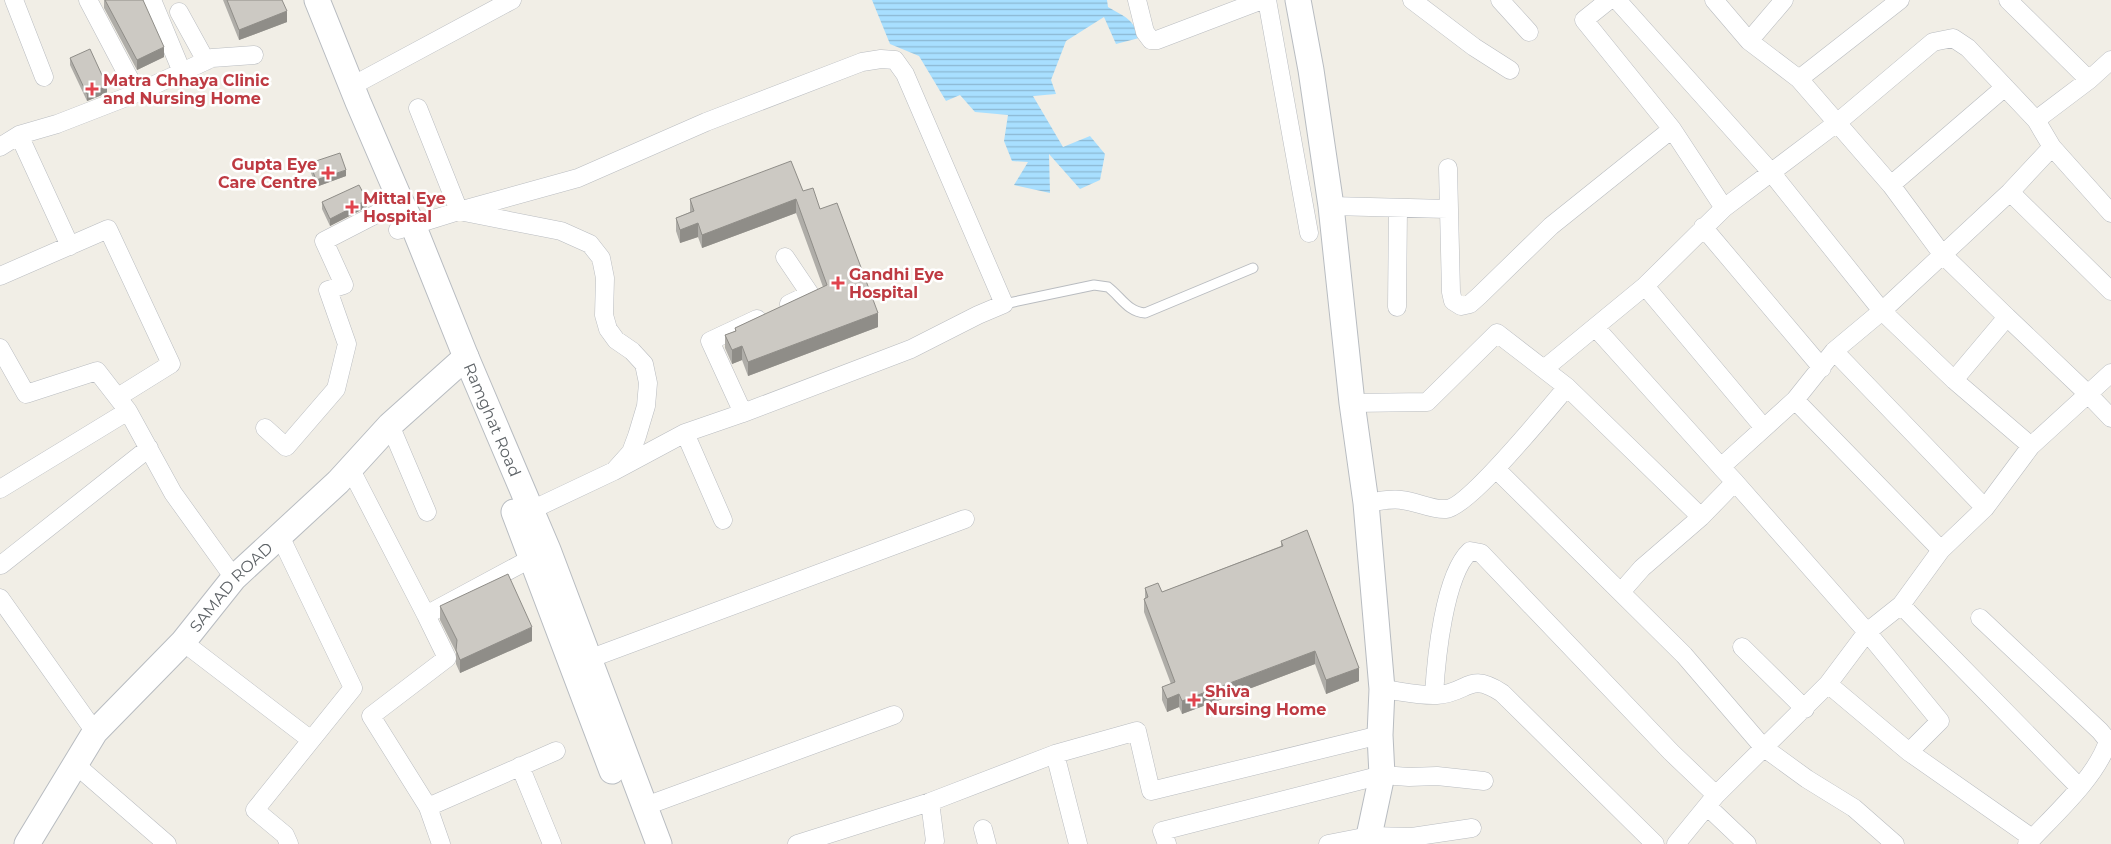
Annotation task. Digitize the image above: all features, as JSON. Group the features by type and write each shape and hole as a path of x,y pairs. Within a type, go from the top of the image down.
{"main road":[{"path":"1298,0 1311,70 1331,206 1352,403 1366,503 1382,689 1380,735 1382,774 1369,840"},
{"name":"Ramghat Road","path":"313,6 352,86 401,202 406,228 658,844"},
{"name":"Ramghat Road","path":"313,6 345,108 390,207 406,228"},
{"name":"SAMAD ROAD","path":"33,841 95,732 183,642 234,578 338,482 390,425 460,362"},
{"name":"Ramghat Road","path":"524,514 532,558 582,661 640,844"}],"street":[{"path":"14,0 44,78"},
{"path":"88,0 137,93"},
{"path":"152,0 182,72"},
{"path":"1137,0 1145,32 1151,40 1157,40 1262,0"},
{"path":"1267,0 1309,233"},
{"path":"1412,0 1474,47 1510,70"},
{"path":"1500,0 1529,32"},
{"path":"1609,0 1584,20 1672,128 1724,208"},
{"path":"1618,0 1770,171 1882,311 1954,380 2031,446"},
{"path":"1714,0 1750,41 1798,79 1838,122 1891,185 1942,254 2090,395 2111,418"},
{"path":"1750,41 1784,0"},
{"path":"1798,79 1900,0"},
{"path":"2008,0 2089,80"},
{"path":"352,86 507,1"},
{"path":"179,12 206,61"},
{"path":"1544,368 1645,286 1703,226 1724,208 1770,171 1838,122 1933,42 1953,38 1968,48 2036,120 2052,147 2111,213"},
{"path":"0,147 19,135 57,124 137,93 212,58 254,55"},
{"path":"406,228 459,211 578,178 706,122 862,62 881,59 895,60 905,74 1004,304 911,349 685,433 614,471 524,514"},
{"path":"2036,120 2089,80 2111,60"},
{"path":"1891,185 2005,87"},
{"path":"418,108 459,211"},
{"path":"1448,168 1451,292 1453,301 1461,306 1470,304 1552,226 1672,128"},
{"path":"19,135 70,246"},
{"path":"1721,467 1794,400 1834,351 1882,311 2010,192 2052,147"},
{"path":"2010,192 2111,291"},
{"path":"1331,206 1448,209"},
{"path":"264,428 286,447 336,389 347,344 328,290 344,285 324,241 390,207"},
{"path":"1397,307 1398,208"},
{"path":"459,211 561,231 590,244 601,258 605,278 604,314 608,329 616,340 632,351 644,364 648,382 646,406 631,452 614,471"},
{"path":"1703,226 1822,368"},
{"path":"0,276 108,229 171,364 123,404 0,489"},
{"path":"743,413 710,341 810,294 785,257"},
{"path":"1645,286 1764,428"},
{"path":"1954,380 2008,317"},
{"path":"1595,327 1867,632 1940,721 1909,752"},
{"path":"1352,403 1426,402 1497,333 1567,387 1700,518"},
{"path":"0,348 26,394 97,371 123,404 173,493 234,578"},
{"path":"1834,351 1985,508"},
{"path":"1676,844 1711,801 1828,684 1867,632 1901,605 1941,550 1985,508 2031,446 2090,395 2111,373"},
{"path":"1366,503 1400,499 1448,509 1457,506 1496,469 1567,387"},
{"path":"1794,400 1941,550"},
{"path":"390,425 428,512"},
{"path":"685,433 723,520"},
{"path":"1,565 149,448"},
{"path":"350,468 447,658 371,716 428,806 441,844"},
{"path":"1496,469 1684,655 1763,747 1854,808 1894,844"},
{"path":"1620,592 1642,568 1700,518 1735,482"},
{"path":"582,661 965,519"},
{"path":"280,536 353,688 255,810 285,836 289,844"},
{"path":"1434,695 1437,650 1445,609 1462,559 1470,551 1481,553 1664,745 1746,844"},
{"path":"426,615 532,558"},
{"path":"0,598 95,732"},
{"path":"1901,605 2079,787"},
{"path":"1828,684 1909,752 2030,841 2096,768 2108,741 2100,731 1980,618"},
{"path":"183,642 311,740"},
{"path":"1742,647 1805,709"},
{"path":"1382,689 1434,695 1446,694 1478,682 1490,685 1502,693 1655,844"},
{"path":"643,807 894,715"},
{"path":"797,844 831,839 1055,754 1137,731 1151,791 1380,735"},
{"path":"428,806 556,750"},
{"path":"1055,754 1078,844"},
{"path":"76,765 167,844"},
{"path":"520,766 552,844"},
{"path":"1167,844 1162,831 1382,774 1410,777 1437,776 1484,781"},
{"path":"930,802 934,844"},
{"path":"1328,844 1412,837 1472,828"}],"lane":[{"path":"1004,304 1094,285 1108,287 1128,307 1137,312 1145,313 1253,268"}],"water":[{"path":"872,0 1107,0 1108,7 1131,22 1139,38 1116,44 1104,17 1066,41 1051,80 1056,94 1033,96 1063,147 1090,136 1105,154 1100,180 1080,189 1049,154 1050,193 1014,185 1028,162 1012,161 1004,141 1008,115 975,112 960,95 946,101 919,56 890,44"}],"building":[{"path":"105,0 143,0 164,47 137,60"},
{"path":"227,0 282,0 287,11 239,30"},
{"path":"90,49 107,86 87,94 70,58"},
{"path":"340,153 346,170 316,180 310,163"},
{"path":"791,161 803,191 813,188 820,209 837,203 878,313 748,362 742,346 732,350 725,335 736,331 735,328 827,285 796,199 702,235 698,223 680,230 676,218 694,211 690,199"},
{"path":"359,185 367,200 330,219 322,202"},
{"path":"1307,530 1359,668 1326,680 1315,651 1182,701 1179,694 1167,699 1162,687 1175,682 1144,599 1148,597 1145,588 1158,583 1162,592 1283,546 1281,541"},
{"path":"508,574 532,627 460,660 456,650 457,640 440,606"}],"place":[{"name":"Matra Chhaya Clinic and Nursing Home","path":"92,89"},
{"name":"Gupta Eye Care Centre","path":"328,173"},
{"name":"Mittal Eye Hospital","path":"352,207"},
{"name":"Gandhi Eye Hospital","path":"838,283"},
{"name":"Shiva Nursing Home","path":"1194,700"}]}
